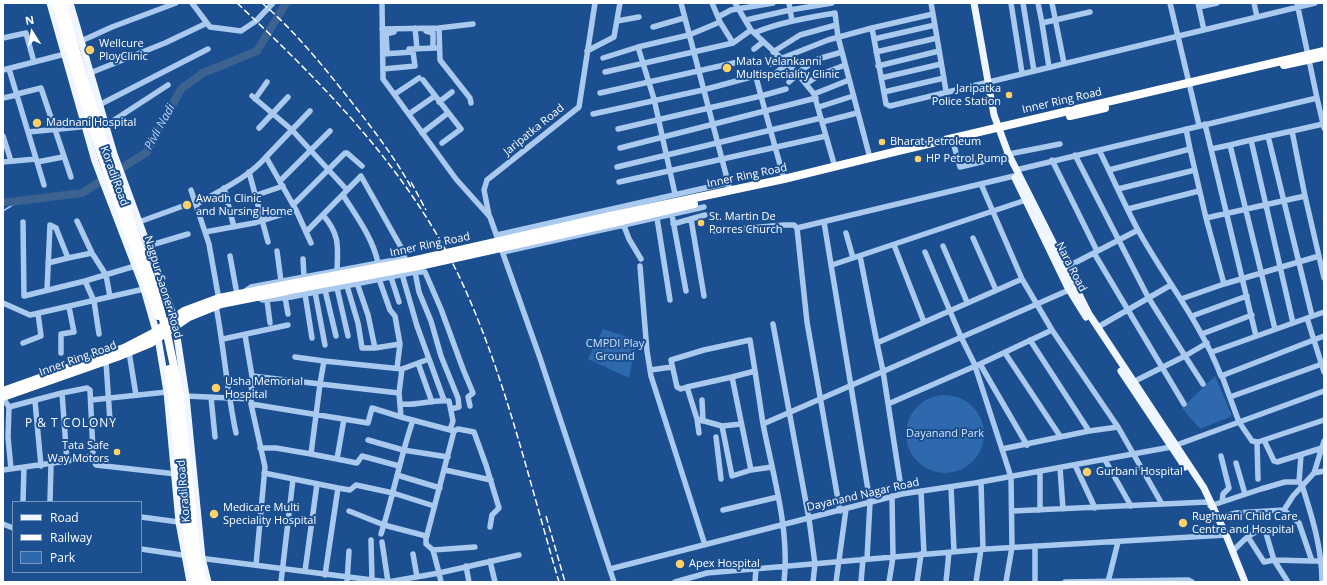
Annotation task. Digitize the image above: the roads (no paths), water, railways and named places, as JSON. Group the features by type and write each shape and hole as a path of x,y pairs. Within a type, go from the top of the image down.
{"highway":[{"name":"Nagpur Saoner Road","path":"56,3 74,49 108,156 154,286 167,334 178,390 196,551 203,582"},
{"name":"Nagpur Saoner Road","path":"63,3 92,129 158,317 165,344 174,396 190,556 196,582"},
{"name":"Inner Ring Road","path":"611,220 729,187 784,179 1191,85 1309,57 1324,51"},
{"name":"Inner Ring Road","path":"1309,57 1324,56"},
{"name":"Inner Ring Road","path":"3,398 106,362 129,352 157,334 174,317 184,311 316,285 407,262 611,220 704,204 997,130"},
{"name":"Inner Ring Road","path":"3,391 124,348 176,326 189,317 240,294 316,285"}],"main road":[{"name":"Koradi Road","path":"50,3 74,49 90,73 114,154 174,317 186,399 202,558 208,582"},
{"path":"70,3 74,49"},
{"name":"Nara Road","path":"970,3 985,82 997,130 1026,200 1069,290 1174,446 1212,508 1226,535 1246,582"},
{"name":"Nara Road","path":"974,3 985,82"},
{"name":"Koradi Road","path":"74,49 85,124 96,161 144,289 157,334 168,392 179,522 184,556 190,582"},
{"name":"Nara Road","path":"1015,173 1065,268 1132,383"},
{"path":"115,212 132,204"},
{"path":"152,318 171,308"},
{"path":"169,406 186,399"}],"street":[{"path":"44,185 17,94 6,69 74,49 112,27 176,3"},
{"path":"192,3 210,27 241,31 256,21 273,3"},
{"path":"382,3 384,51"},
{"name":"Jaripatka Road","path":"490,217 484,190 487,180 579,107 595,3"},
{"path":"587,51 614,37 620,3"},
{"path":"497,235 675,194 729,187 723,160 697,70 681,3"},
{"path":"712,3 719,19 733,43"},
{"path":"734,3 753,32 779,58 797,73 815,96 835,167"},
{"path":"603,58 638,47 689,35 719,19 731,10 773,3"},
{"path":"789,3 792,21"},
{"path":"746,20 790,10 833,3 838,37 870,158"},
{"path":"931,3 946,91"},
{"path":"1010,3 1022,73"},
{"path":"1023,3 1034,70"},
{"path":"1038,3 1049,67"},
{"path":"1054,3 1055,20 1064,63"},
{"path":"1170,3 1191,85 1211,149 1256,336"},
{"path":"1204,30 1198,5 1217,3"},
{"path":"1254,3 1257,17"},
{"path":"872,28 886,104 890,106 946,91 1257,17 1297,5 1315,3"},
{"path":"1211,149 1292,131 1324,126 1297,5"},
{"path":"1042,23 1090,12"},
{"path":"604,72 733,43 753,32 772,26 835,13"},
{"path":"770,64 779,58 838,37 933,14"},
{"path":"617,21 639,17"},
{"path":"653,27 684,18"},
{"path":"90,73 165,43 207,23"},
{"path":"473,24 387,33 384,51 383,79 456,179 490,217 614,582"},
{"path":"773,52 800,35 836,25"},
{"path":"874,38 935,25"},
{"path":"436,48 439,28"},
{"path":"382,29 432,31 440,60 470,98 471,103"},
{"path":"416,30 416,49"},
{"path":"3,38 26,33 34,62"},
{"path":"876,52 937,38"},
{"path":"754,49 763,42"},
{"path":"638,47 654,99 661,138 675,194"},
{"path":"384,51 436,48"},
{"path":"99,105 208,50"},
{"path":"383,69 414,66 413,52 384,51"},
{"path":"878,66 939,51"},
{"path":"789,82 797,73 818,59 842,52"},
{"path":"600,93 747,60"},
{"path":"776,73 787,64"},
{"path":"881,78 941,64"},
{"path":"806,84 819,75 845,65"},
{"path":"593,114 654,99 703,90 756,77 766,73"},
{"path":"756,77 784,179"},
{"path":"884,92 944,78"},
{"path":"395,94 421,79 461,129 442,143"},
{"path":"620,148 765,112 815,96 849,80"},
{"path":"267,82 253,98 292,130 347,190"},
{"path":"105,126 168,85"},
{"path":"3,98 41,88 63,157 72,177"},
{"path":"618,129 786,89"},
{"path":"439,102 452,92"},
{"path":"409,114 434,96"},
{"path":"819,107 853,96"},
{"path":"259,128 288,98"},
{"path":"715,231 784,225 794,225 797,228 981,184 1052,160 1317,98"},
{"path":"197,204 249,172 266,157 310,111"},
{"path":"422,133 448,113"},
{"path":"617,167 770,130 857,113"},
{"path":"28,132 80,127 85,124"},
{"path":"1186,128 1199,191 1224,284"},
{"path":"1292,131 1324,278"},
{"path":"254,196 281,184 311,150 330,132"},
{"path":"3,136 11,161"},
{"path":"619,182 826,136"},
{"path":"1268,136 1324,372"},
{"path":"1251,140 1293,323"},
{"path":"953,142 960,167 1060,144"},
{"path":"1230,145 1275,329"},
{"path":"1109,170 1190,149"},
{"path":"1099,150 1138,230 1171,285 1192,316 1212,352 1239,422 1248,437 1252,441 1257,442 1324,420"},
{"path":"205,232 262,221 295,207 328,169 347,153 362,166"},
{"path":"1075,155 1117,241 1148,297 1203,384"},
{"path":"3,162 37,161 63,157"},
{"path":"266,157 295,207 311,243"},
{"path":"1052,160 1096,252 1127,310 1184,404"},
{"path":"1118,189 1195,170"},
{"path":"249,172 254,196 268,242"},
{"path":"230,256 240,294 251,287 405,258 402,249 361,176 306,232"},
{"path":"981,184 1022,279 1036,304 1118,427 1162,504"},
{"path":"224,188 234,227"},
{"path":"191,190 197,204 205,232 219,303 229,398 236,433"},
{"path":"1128,209 1199,191"},
{"path":"343,195 367,234 376,254 378,263"},
{"path":"1206,218 1305,196"},
{"path":"832,264 894,245 1026,200"},
{"path":"503,252 672,215 704,204 706,216 673,224"},
{"path":"139,222 183,206"},
{"path":"323,215 332,226 338,238 337,271"},
{"path":"672,215 686,291"},
{"path":"657,218 670,300"},
{"path":"691,219 704,296"},
{"path":"77,221 92,253 106,275 110,297"},
{"path":"23,222 24,296 85,281 135,266"},
{"path":"824,222 852,385 870,502 865,559 861,582"},
{"path":"47,290 50,225 56,228 68,258"},
{"path":"624,226 629,239 641,259"},
{"path":"797,228 807,322 843,510 836,582"},
{"path":"1065,268 1138,230"},
{"path":"846,233 853,258"},
{"path":"148,246 188,234"},
{"path":"973,238 996,290"},
{"path":"894,245 924,322"},
{"path":"943,246 967,302"},
{"path":"277,251 281,281"},
{"path":"925,252 961,337 1028,445"},
{"path":"48,263 92,253"},
{"path":"860,256 883,372 902,494"},
{"path":"1181,299 1224,284 1319,256"},
{"path":"303,259 304,277"},
{"path":"640,266 646,351 650,370 705,545"},
{"path":"415,272 419,292 431,321 441,356 458,398 459,407 451,409"},
{"path":"316,285 325,290 402,274 425,272 441,309 473,393 468,397 470,406"},
{"path":"402,274 417,326 444,400"},
{"path":"392,277 399,302"},
{"path":"379,279 390,310 396,316 400,344 400,417"},
{"path":"877,343 1022,279"},
{"path":"85,281 94,301 99,334"},
{"path":"357,283 368,315 374,348"},
{"path":"257,297 267,300 305,294 316,285"},
{"path":"316,285 325,345"},
{"path":"1098,327 1171,285"},
{"path":"346,286 358,322 362,348 374,348 400,344"},
{"path":"337,288 348,336"},
{"path":"3,303 30,315 144,289"},
{"path":"325,290 336,336"},
{"path":"763,424 1069,290"},
{"path":"305,294 312,338"},
{"path":"1192,316 1247,296"},
{"path":"285,297 288,314"},
{"path":"267,300 270,323"},
{"path":"62,353 61,334 74,332 70,306"},
{"path":"1212,352 1324,312"},
{"path":"23,343 41,336 38,313"},
{"path":"1202,334 1252,315"},
{"path":"773,324 809,519 815,564 813,582"},
{"path":"223,339 288,325"},
{"path":"888,404 1004,353 1052,330"},
{"path":"245,335 252,376 251,401 264,473 256,565"},
{"path":"1222,376 1324,336"},
{"path":"755,371 681,389 677,387 669,368 672,358 750,340 755,371 763,424 783,525 786,566 784,582"},
{"path":"1030,340 1089,431"},
{"path":"1132,383 1207,344"},
{"path":"129,352 136,395"},
{"path":"1004,353 1060,436"},
{"path":"295,357 399,368 429,359"},
{"path":"311,454 324,361"},
{"path":"106,362 110,421"},
{"path":"418,363 432,402"},
{"path":"1230,397 1322,364"},
{"path":"977,365 1011,477 1012,547 1006,582"},
{"path":"650,370 669,368"},
{"path":"252,376 399,394"},
{"path":"732,377 750,470"},
{"path":"687,387 700,420"},
{"path":"9,407 87,388 90,390 91,400 93,452 91,456 96,465 176,474"},
{"name":"Dayanand Nagar Road","path":"610,569 809,519 892,496 1040,472 1134,455 1174,446 1324,391"},
{"path":"91,400 168,392"},
{"path":"62,393 67,461"},
{"path":"186,399 211,397 229,398 368,423 372,408 452,431 458,429 474,432 499,508 492,515 490,527"},
{"path":"211,397 215,437"},
{"path":"3,398 9,407 8,437 11,469"},
{"path":"400,404 412,406 444,400 449,401 451,409 453,421 448,457 426,536 426,544 433,550 441,582"},
{"path":"699,433 702,400"},
{"path":"35,401 41,466"},
{"path":"337,460 344,419"},
{"path":"381,534 393,493 403,450 413,420"},
{"path":"700,420 722,426 741,424"},
{"path":"722,426 732,476"},
{"path":"1002,449 1028,445 1060,436 1118,427"},
{"path":"716,437 719,480 750,470 772,467"},
{"path":"368,440 403,450 448,457"},
{"path":"1264,440 1274,461 1277,462 1322,448"},
{"path":"1314,473 1324,441"},
{"path":"1257,442 1258,479"},
{"path":"260,448 276,448 358,463 362,456 399,466"},
{"path":"1301,455 1300,484 1323,561 1322,582"},
{"path":"3,470 41,466 91,456"},
{"path":"1221,456 1229,488 1223,494 1222,502"},
{"path":"1105,460 1130,506"},
{"path":"1236,463 1245,494"},
{"path":"50,501 51,464"},
{"path":"1075,465 1095,508"},
{"path":"23,501 24,467"},
{"path":"1060,468 1063,509"},
{"path":"444,470 491,480"},
{"path":"1284,510 1300,484 1314,473 1324,471"},
{"path":"1040,472 1040,510"},
{"path":"264,473 350,490 356,485 393,493 434,506"},
{"path":"397,475 440,488"},
{"path":"281,582 281,568 293,479"},
{"path":"976,582 982,549 981,482"},
{"path":"1212,508 1222,502 1285,482 1300,484"},
{"path":"305,571 317,484"},
{"path":"946,582 952,552 950,487"},
{"path":"325,575 338,488"},
{"path":"917,582 922,554 921,491"},
{"path":"889,582 893,557 892,496"},
{"path":"723,510 778,497"},
{"path":"1012,511 1162,504 1212,508 1236,513 1284,510 1299,523 1312,561"},
{"path":"349,511 384,525 426,536"},
{"path":"142,517 179,522"},
{"path":"1233,551 1255,532 1265,530 1274,560 1288,582"},
{"path":"675,582 707,573 922,554 1012,547 1226,535"},
{"path":"1248,537 1264,562 1274,560 1323,561"},
{"path":"370,540 372,580"},
{"path":"382,542 388,582"},
{"path":"1108,581 1118,542"},
{"path":"1035,546 1035,582"},
{"path":"433,550 475,547"},
{"path":"142,549 305,571 347,580 372,580 388,582 416,579 466,566 519,555"},
{"path":"347,580 349,551"},
{"path":"413,554 416,579"},
{"path":"490,561 495,582"},
{"path":"466,566 469,582"},
{"path":"755,582 756,569"},
{"path":"1065,582 1188,580 1192,582"}],"waterway":[{"name":"Pivli Nadi","path":"3,202 82,193 147,152 181,89 203,73 257,51 286,3"},
{"path":"3,211 19,201"}],"railway":[{"path":"237,3 301,65 361,129 414,199 438,237 459,276 475,312 503,388 559,582"},
{"path":"262,3 297,37 330,74 382,142 411,187"},
{"path":"411,182 426,210"},
{"path":"546,516 565,582"}],"place":[{"name":"Wellcure PloyClinic","path":"90,50"},
{"name":"Mata Velankanni Multispeciality Clinic","path":"727,68"},
{"name":"Jaripatka Police Station","path":"1009,95"},
{"name":"Madnani Hospital","path":"37,123"},
{"name":"Bharat Petroleum","path":"882,142"},
{"name":"HP Petrol Pump","path":"918,159"},
{"name":"Awadh Clinic and Nursing Home","path":"187,205"},
{"name":"St. Martin De Porres Church","path":"701,223"},
{"name":"Usha Memorial Hospital","path":"216,388"},
{"name":"Tata Safe Way Motors","path":"117,452"},
{"name":"Gurbani Hospital","path":"1087,472"},
{"name":"Medicare Multi Speciality Hospital","path":"214,514"},
{"name":"Rughwani Child Care Centre and Hospital","path":"1183,523"},
{"name":"Apex Hospital","path":"680,564"}],"district":[{"name":"P & T COLONY","path":"71,424"}],"park label":[{"name":"CMPDI Play Ground","path":"615,350"},
{"name":"Dayanand Park","path":"945,434"}]}
